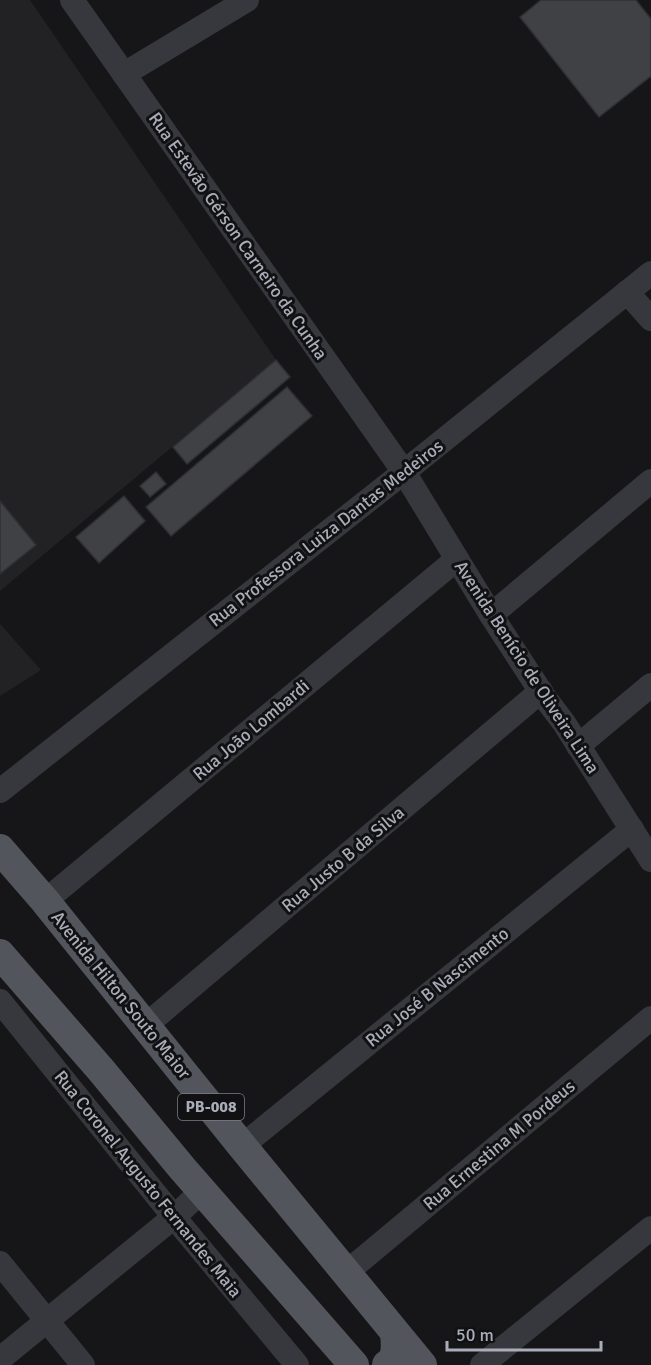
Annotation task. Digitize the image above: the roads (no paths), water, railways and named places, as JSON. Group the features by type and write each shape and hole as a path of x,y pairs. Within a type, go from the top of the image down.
{"main road":[{"name":"Avenida Hilton Souto Maior","path":"0,849 45,901 422,1365"},
{"path":"0,954 354,1365"},
{"path":"387,1365 392,1362 395,1354 395,1333"}],"street":[{"name":"Rua Estevão Gérson Carneiro da Cunha","path":"72,0 404,472"},
{"path":"124,74 247,0"},
{"name":"Rua Professora Luiza Dantas Medeiros","path":"0,791 404,472 651,273"},
{"path":"627,292 651,319"},
{"name":"Avenida Benício de Oliveira Lima","path":"404,472 491,615 651,860"},
{"path":"491,615 651,481"},
{"name":"Rua João Lombardi","path":"45,901 457,559"},
{"path":"578,746 651,685"},
{"name":"Rua Justo B da Silva","path":"145,1026 541,692"},
{"name":"Rua José B Nascimento","path":"242,1146 632,829"},
{"name":"Rua Coronel Augusto Fernandes Maia","path":"0,1001 297,1365"},
{"name":"Rua Ernestina M Pordeus","path":"347,1272 651,1018"},
{"path":"0,1359 174,1217 202,1191"},
{"path":"482,1365 651,1228"},
{"path":"0,1263 83,1365"}]}
